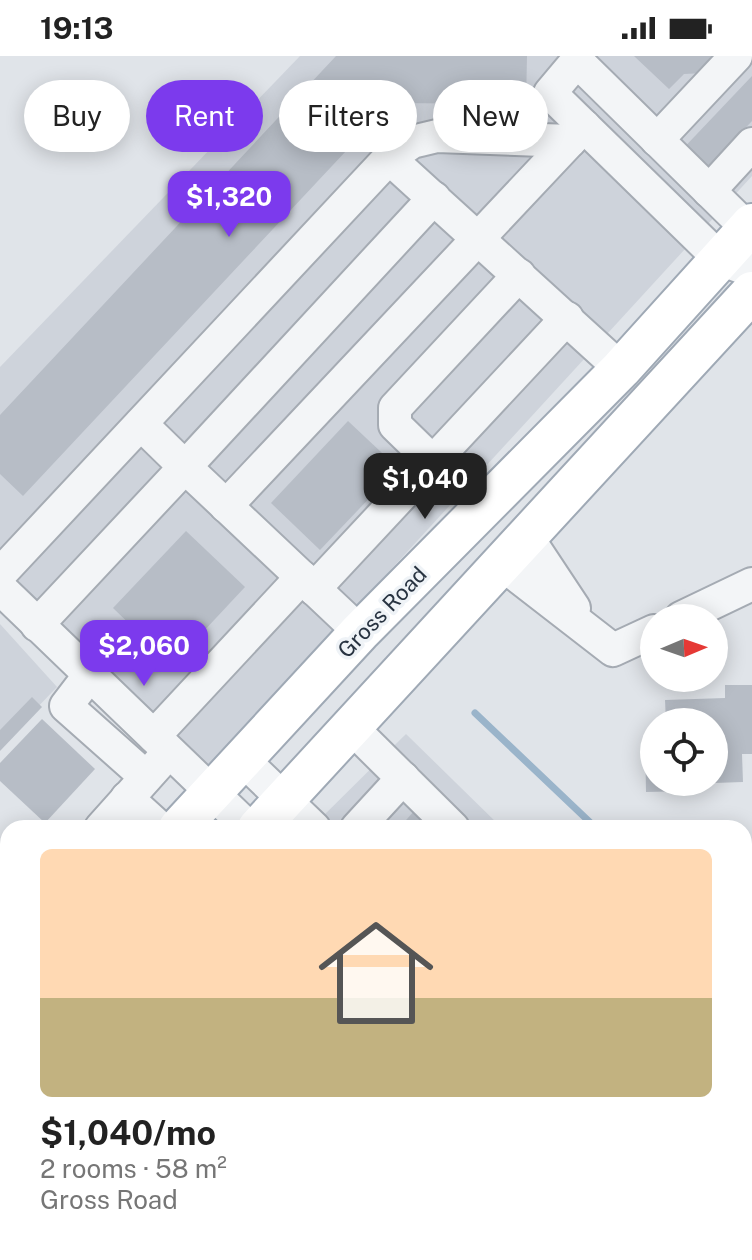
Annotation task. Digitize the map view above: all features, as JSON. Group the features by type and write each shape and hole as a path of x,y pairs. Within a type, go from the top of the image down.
{"main road":[{"name":"Gross Road","path":"186,820 360,632 745,244"},
{"path":"271,814 752,292"},
{"path":"514,550 497,555 505,528 517,510 572,454 608,382"}],"street":[{"path":"657,140 736,56"},
{"path":"575,58 709,191 745,244 577,134 550,93 575,58"},
{"path":"0,574 389,158 412,142 437,136 577,134"},
{"path":"226,506 577,134"},
{"path":"709,191 752,144"},
{"path":"389,158 567,318 608,382"},
{"path":"37,625 434,198"},
{"path":"433,462 395,425 395,408 519,275"},
{"path":"108,820 136,788 162,744 308,583 433,462 567,318"},
{"path":"141,424 360,632"},
{"path":"514,550 587,628 613,650 640,637"},
{"path":"710,604 752,584"},
{"path":"0,588 241,820"},
{"path":"89,676 66,706 136,788 155,820"},
{"path":"351,727 445,820"},
{"path":"242,759 271,814"},
{"path":"364,820 403,778"}],"shaded area":[{"path":"300,56 752,56 752,176 207,770 67,633 0,561 0,367 207,152 263,152 263,94"},
{"path":"0,624 57,687 0,746"},
{"path":"406,734 494,820 319,820"}],"building":[{"path":"336,56 527,56 526,80 433,80 433,103 417,103 417,80 314,80"},
{"path":"634,56 718,56 705,73 684,74 669,89"},
{"path":"752,76 752,121 700,176 677,155"},
{"path":"279,117 279,152 345,152 23,496 0,474 0,415 246,152 263,152 263,134"},
{"path":"348,421 398,468 320,550 271,503"},
{"path":"186,531 245,587 172,665 113,608"},
{"path":"728,685 752,685 752,754 742,754 743,782 728,783 728,708 665,708 665,700 725,698"},
{"path":"32,697 42,707 0,751 0,730"},
{"path":"42,719 95,769 48,820 42,820 0,781 0,763"},
{"path":"415,810 426,820 406,820"}],"waterway":[{"path":"475,713 588,820"}]}
